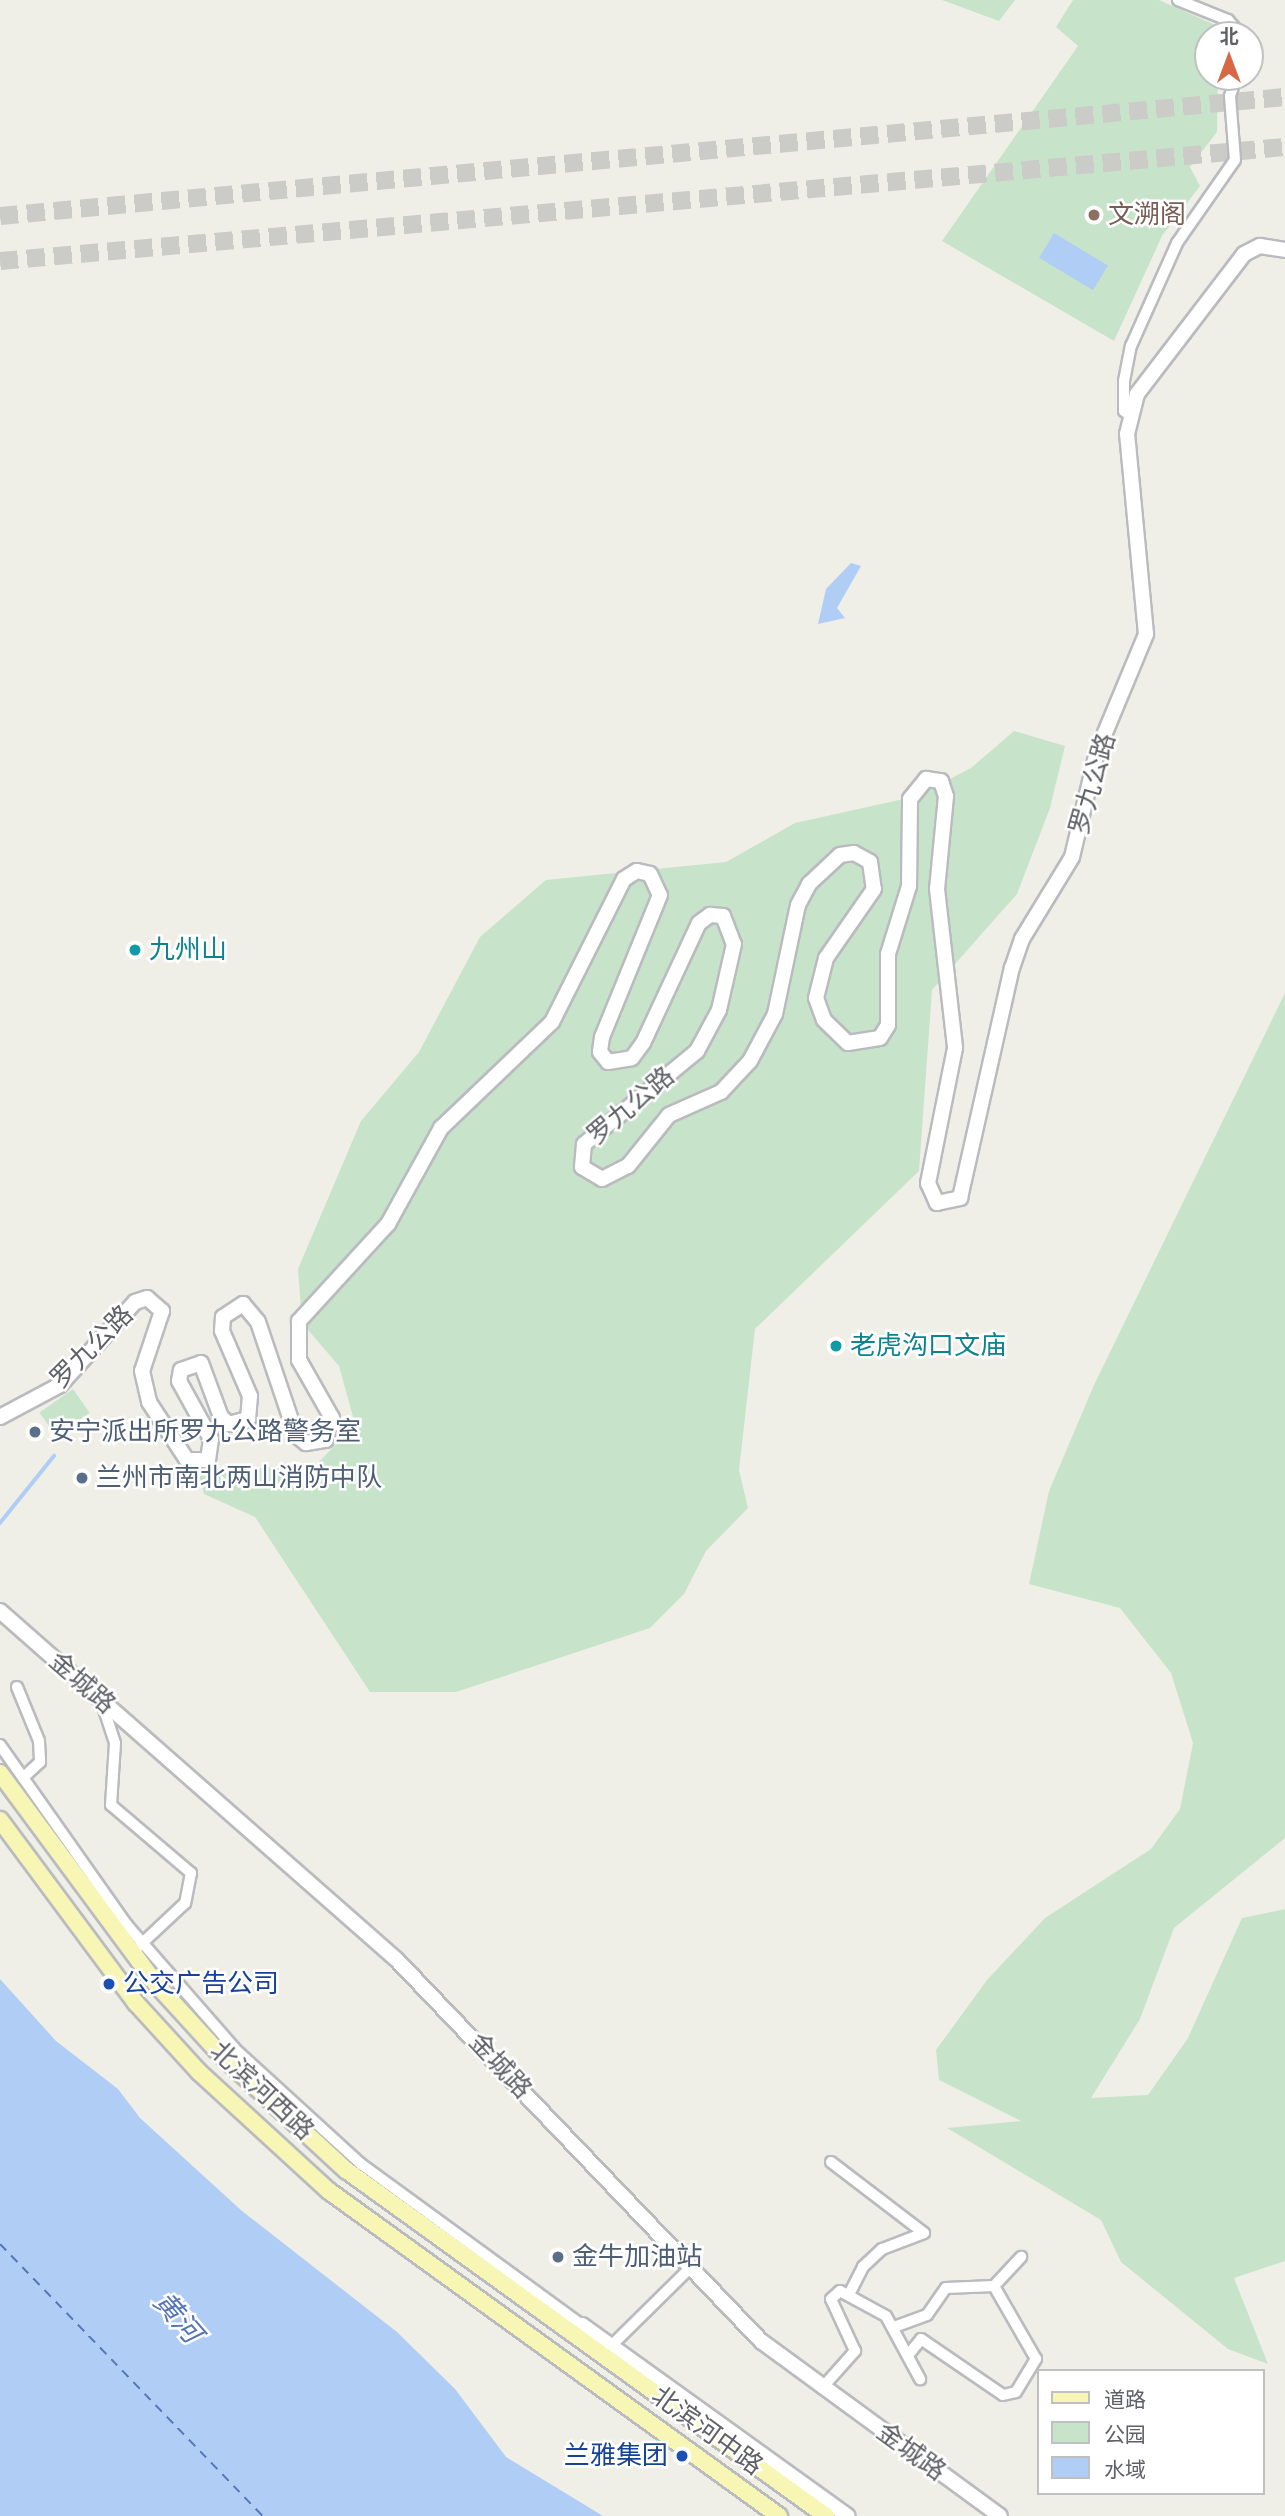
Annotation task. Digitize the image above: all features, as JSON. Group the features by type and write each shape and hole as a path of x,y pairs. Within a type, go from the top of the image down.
{"main road":[{"name":"北滨河西路","path":"0,1773 219,2053 346,2169 592,2341"},
{"name":"北滨河西路","path":"0,1820 86,1943 200,2072 329,2191 550,2352"},
{"name":"北滨河中路","path":"592,2341 826,2516"},
{"name":"北滨河中路","path":"550,2352 779,2516"}],"street":[{"path":"1178,0 1229,21"},
{"path":"1131,417 1125,411 1124,381 1131,346 1177,243 1235,160 1232,91"},
{"name":"罗九公路","path":"0,1417 60,1385 135,1302 147,1298 162,1311 142,1371 149,1402 187,1460 208,1460 211,1439 182,1389 181,1370 201,1363 221,1417 229,1424 248,1419 250,1396 222,1331 223,1317 243,1304 258,1322 296,1435 306,1443 326,1440 332,1418 299,1360 299,1321 388,1224 441,1128 552,1022 624,879 637,871 650,874 660,895 602,1037 600,1052 608,1062 632,1058 643,1043 699,923 710,915 723,916 734,944 719,1010 697,1051 584,1144 582,1167 602,1179 628,1166 669,1115 721,1092 750,1061 775,1014 797,905 809,884 840,855 854,853 870,862 874,889 822,966 816,998 824,1020 848,1043 880,1038 888,1024 888,954 909,886 910,799 926,779 941,781 946,796 937,890 955,1048 928,1183 937,1203 960,1198 1012,968 1022,939 1072,857 1097,752 1146,634 1131,417 1149,372 1234,265 1260,246 1285,250"},
{"name":"金城路","path":"0,1611 397,1960 689,2269 761,2341 1000,2516"},
{"path":"17,1686 39,1741 40,1762 23,1778"},
{"path":"0,1745 136,1948 185,1903 191,1873 111,1805 115,1743 101,1700"},
{"path":"831,2162 924,2233 882,2249 863,2267 849,2295"},
{"path":"894,2327 927,2315 946,2288 994,2286 1021,2257"},
{"path":"611,2346 689,2269"},
{"path":"909,2354 921,2339 1003,2395 1016,2392 1036,2359 994,2286"},
{"path":"822,2388 855,2351 831,2298 840,2291 894,2327 920,2379"},
{"path":"592,2341 611,2346 848,2516"}],"green space":[{"path":"942,0 1015,0 999,21"},
{"path":"1073,0 1159,0 1206,21 1194,21 1194,91 1218,91 1217,132 1190,167 1200,186 1162,236 1114,341 942,241 1078,46 1056,27"},
{"path":"1014,731 1065,746 1050,808 1017,894 932,990 919,1171 755,1329 739,1470 748,1508 706,1551 684,1594 650,1628 456,1692 370,1692 255,1517 204,1494 199,1474 318,1463 355,1424 339,1366 302,1323 298,1269 361,1121 419,1052 480,937 546,880 726,862 795,823 917,796 971,768"},
{"path":"1285,993 1285,1838 1174,1928 1140,2019 1091,2098 1148,2095 1188,2038 1242,1918 1285,1909 1285,2261 1234,2278 1268,2364 1228,2349 1121,2262 1101,2220 947,2128 1021,2121 939,2080 936,2050 987,1980 1045,1918 1151,1849 1180,1809 1193,1743 1171,1673 1120,1608 1029,1584 1049,1491 1094,1385"},
{"path":"73,1389 90,1413 56,1436 39,1413"}],"water":[{"path":"1054,233 1108,265 1093,290 1039,258"},
{"path":"851,563 861,566 837,608 845,618 818,624 826,589"},
{"name":"黄河","path":"0,1979 56,2041 118,2089 140,2118 242,2211 397,2332 455,2389 506,2457 603,2516 0,2516"}],"waterway":[{"path":"0,1523 54,1456"}],"ferry route":[{"path":"0,2244 263,2516"}],"tunnel":[{"path":"0,216 1285,97"},
{"path":"0,261 1285,147"}],"place":[{"name":"文溯阁","path":"1094,215"},
{"name":"九州山","path":"135,950"},
{"name":"老虎沟口文庙","path":"836,1346"},
{"name":"安宁派出所罗九公路警务室","path":"35,1432"},
{"name":"兰州市南北两山消防中队","path":"82,1478"},
{"name":"公交广告公司","path":"109,1984"},
{"name":"金牛加油站","path":"558,2257"},
{"name":"兰雅集团","path":"682,2456"}]}
